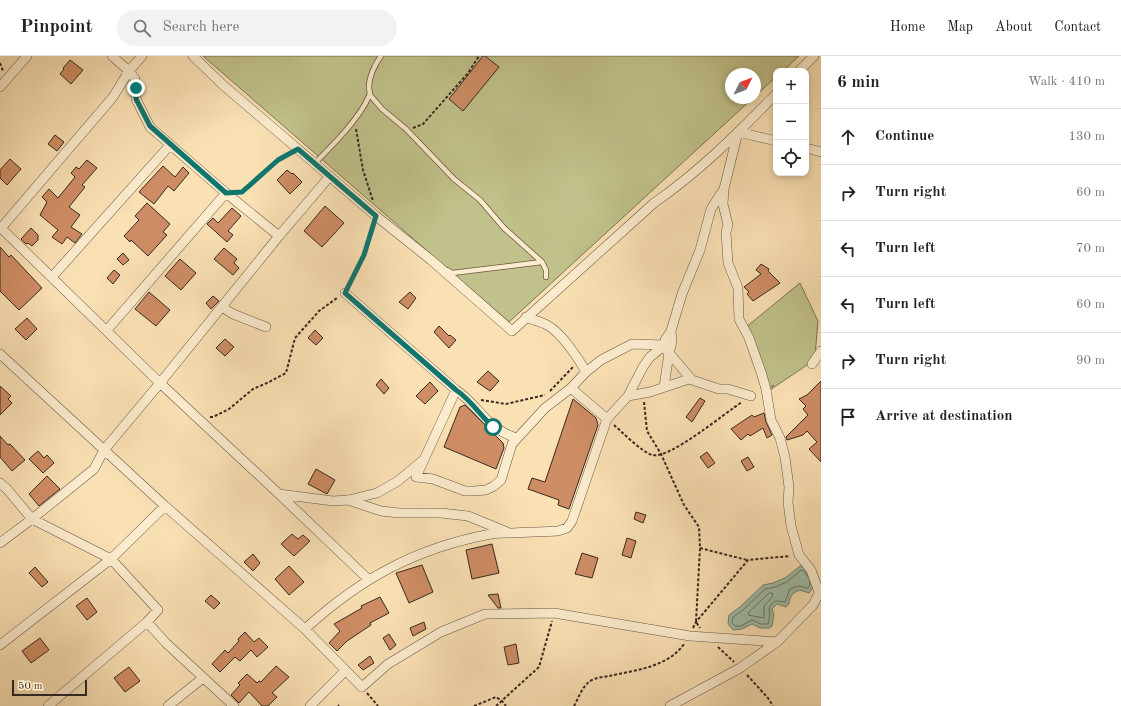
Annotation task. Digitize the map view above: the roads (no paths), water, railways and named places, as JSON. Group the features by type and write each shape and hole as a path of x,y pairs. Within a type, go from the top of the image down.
{"street":[{"path":"0,87 27,56"},
{"path":"112,56 130,71 135,79 136,99 150,126 226,193 279,236"},
{"path":"142,56 130,71 113,98 1,227 160,383 279,494 368,580"},
{"path":"193,56 223,85 376,216 431,260 512,331 654,203 679,186 738,132 773,97"},
{"path":"802,68 814,56"},
{"path":"738,132 773,140"},
{"path":"670,706 740,668 777,642 813,605 820,590 811,570 799,555 791,526 788,502 789,487 785,457 780,438 771,420 766,389 749,338 739,319 738,288 728,263 726,232 728,225 723,204 724,190 738,132"},
{"path":"52,277 170,145"},
{"path":"809,149 821,152"},
{"path":"0,543 94,469 104,450 330,176"},
{"path":"664,387 665,340 671,332 682,294 700,250 711,209 715,201 724,190"},
{"path":"107,330 226,193"},
{"path":"345,293 456,390 470,400 493,427 501,432 517,438"},
{"path":"222,307 233,314 266,327"},
{"path":"526,317 547,325 553,329 579,360 586,372"},
{"path":"456,390 416,477 433,479 465,491 486,490 501,480 512,444 545,408 571,388 586,372 601,360 632,344 666,348 692,380"},
{"path":"305,629 318,616 368,580 402,561 440,546 492,534 558,531 567,528 572,521 607,419 628,396 643,366 650,357 666,348"},
{"path":"812,364 821,351"},
{"path":"0,354 165,506 305,629 362,687 388,664 441,632 485,614 554,613 690,636 777,642"},
{"path":"628,396 643,393 684,380 692,380 719,389 728,389 752,396"},
{"path":"571,388 607,419"},
{"path":"279,494 333,501 348,500 377,493 398,481 424,459"},
{"path":"0,483 7,489 32,519 111,559 158,610 147,622 48,706"},
{"path":"348,500 381,511 399,513 441,513 468,516 510,533"},
{"path":"0,645 111,559 165,506"},
{"path":"147,622 166,643 234,706"},
{"path":"310,706 345,671"},
{"path":"168,706 203,678"}],"lane":[{"path":"381,56 376,64 370,83 370,94 382,109 406,129 454,179 480,200 504,228 542,262 546,270 546,277"},
{"path":"315,164 333,146 354,120 370,94"},
{"path":"431,260 452,273 542,262"}],"water":[{"path":"800,566 807,568 814,586 809,593 800,590 795,592 786,607 777,604 772,609 774,614 772,626 769,628 760,628 752,624 742,629 733,630 728,624 729,615 740,607 763,585 785,578"}]}
